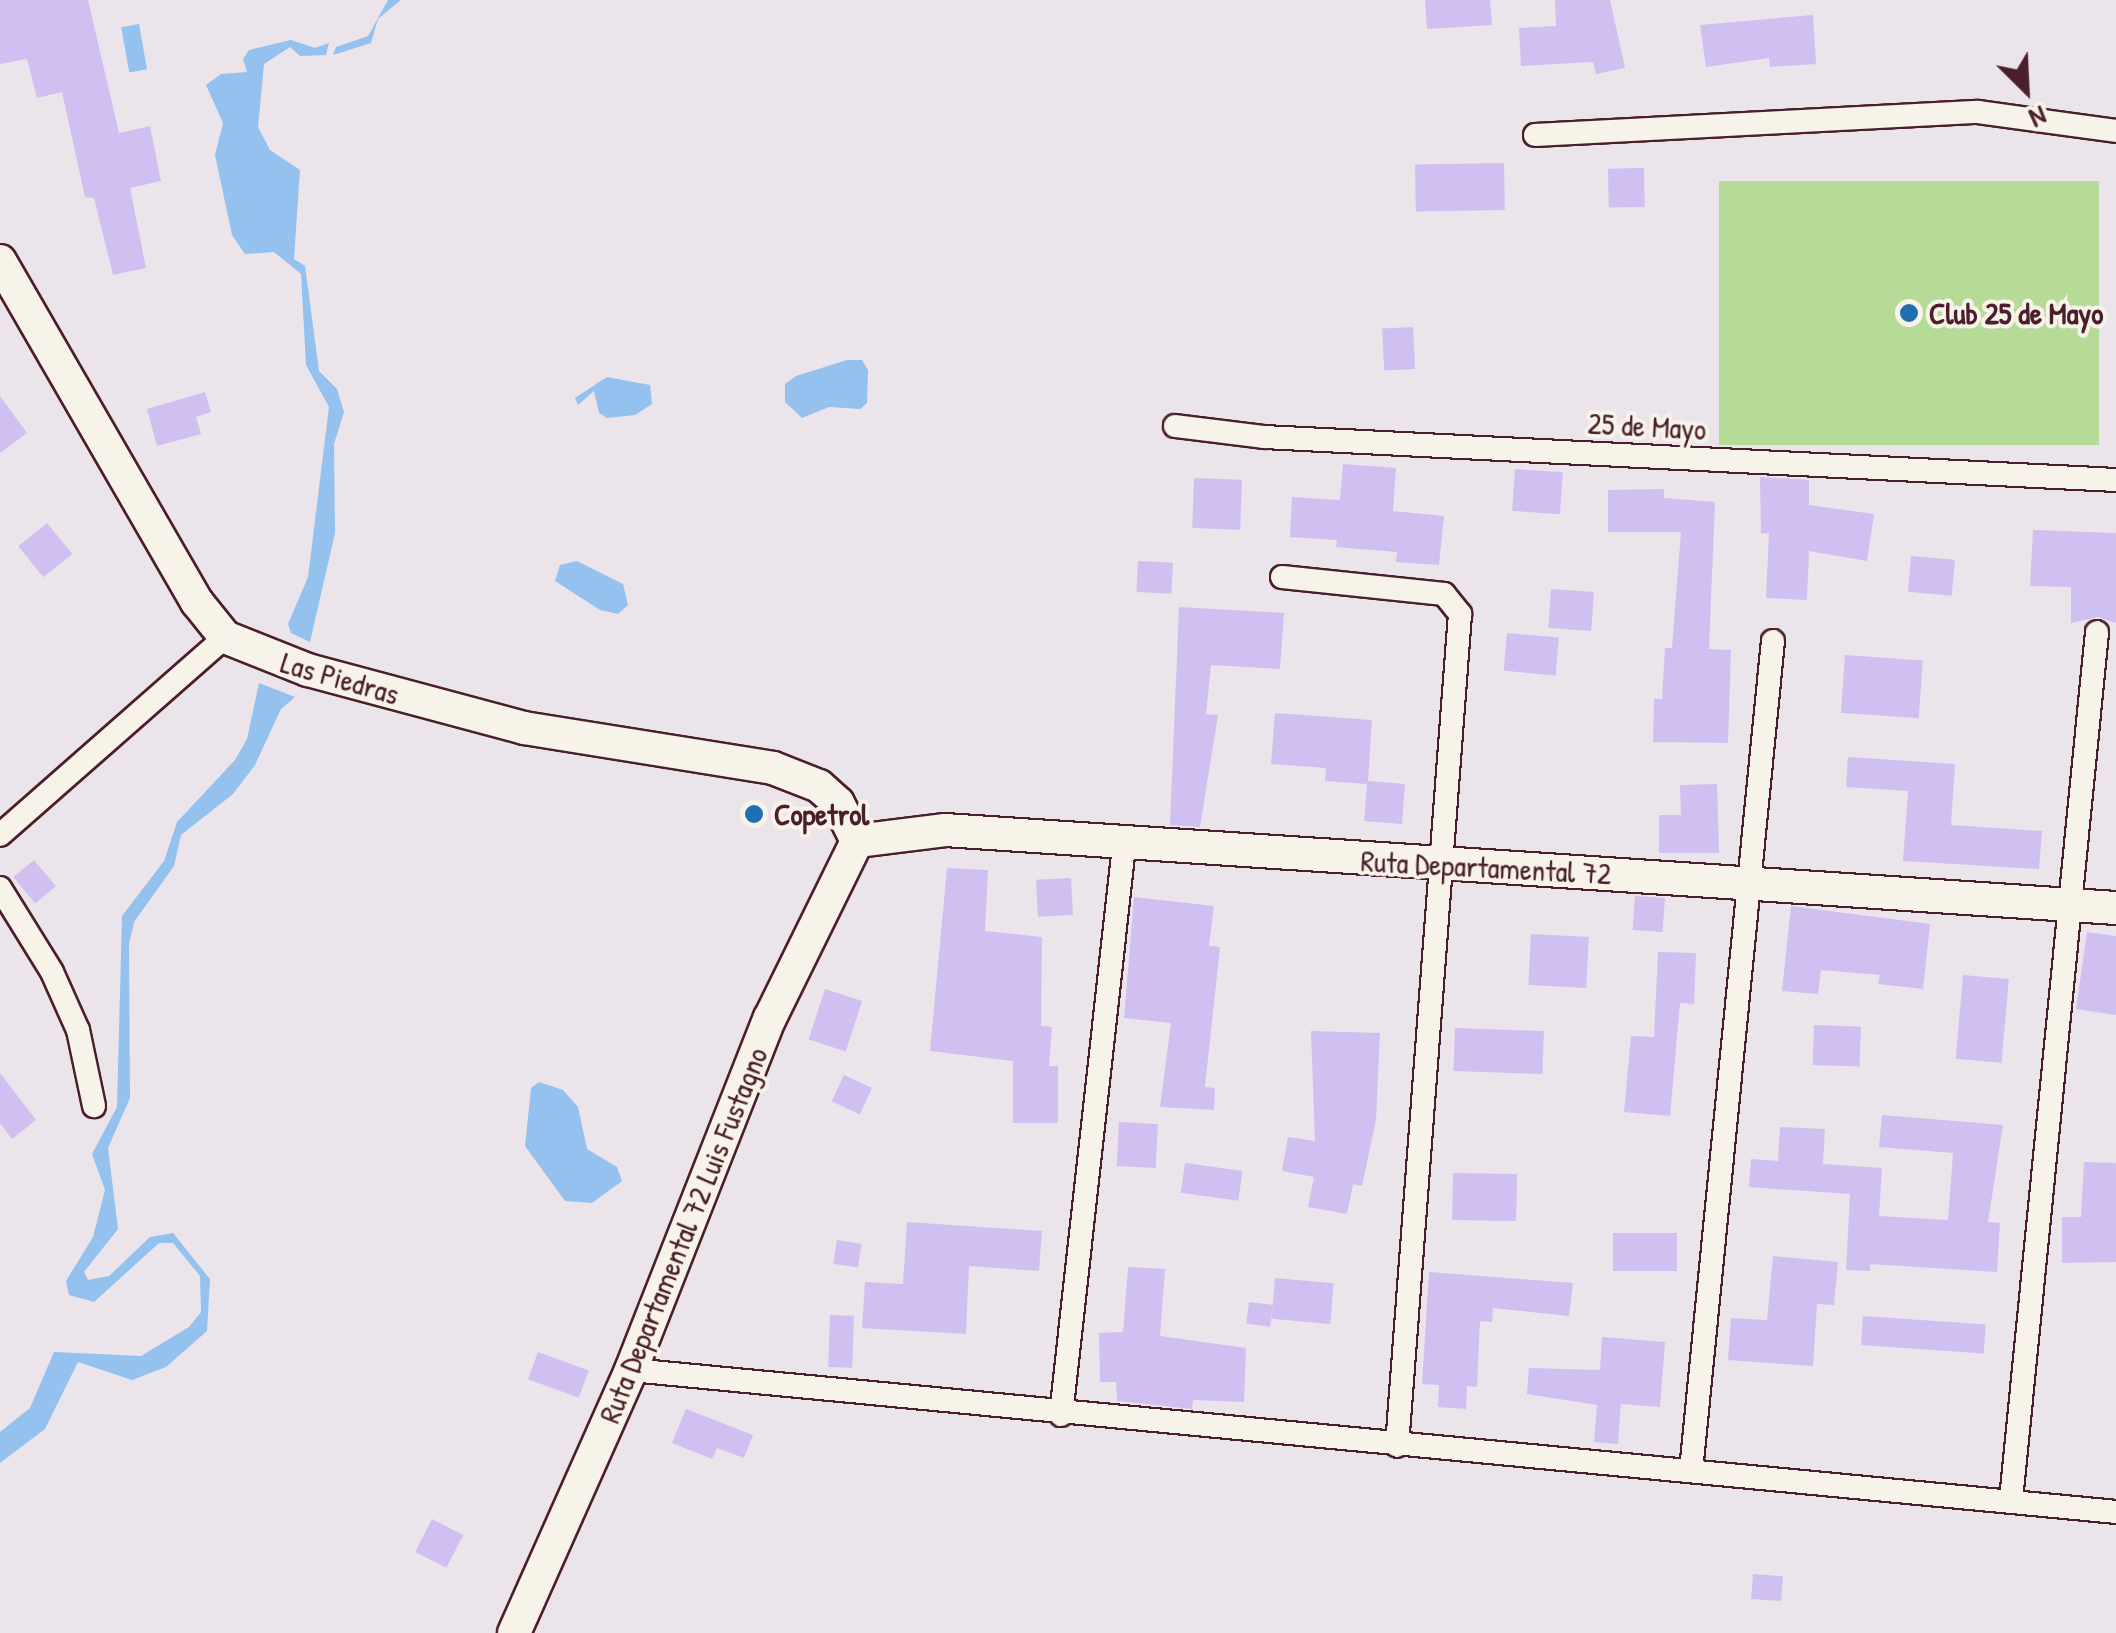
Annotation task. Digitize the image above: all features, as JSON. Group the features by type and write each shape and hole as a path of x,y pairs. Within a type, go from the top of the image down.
{"main road":[{"name":"Las Piedras","path":"0,261 198,602 225,637 260,655 308,670 524,728 773,768 819,786 838,803 857,841"},
{"name":"Ruta Departamental 72","path":"857,841 946,830 1124,846 1752,882 2116,908"},
{"name":"Ruta Departamental 72 Luis Fustagno","path":"514,1633 631,1370 770,1018 857,841"}],"street":[{"path":"1535,134 1978,112 2116,131"},
{"name":"25 de Mayo","path":"1175,426 1264,437 2116,480"},
{"path":"1282,577 1444,594 1455,602 1460,614 1396,1446"},
{"path":"2011,1500 2073,905 2097,632"},
{"path":"0,835 225,637"},
{"path":"1692,1472 1773,641"},
{"path":"1061,1414 1124,846"},
{"path":"0,888 52,972 78,1030 94,1106"},
{"path":"631,1370 2116,1512"}],"green space":[{"name":"Club 25 de Mayo","path":"1719,181 2099,181 2099,445 1719,445"}],"water":[{"path":"388,0 401,0 378,19 371,43 333,55 336,47 368,36"},
{"path":"139,24 147,69 129,72 121,27"},
{"path":"291,40 315,48 329,43 326,55 300,56 290,47 264,64 258,127 270,150 300,170 294,259 305,266 319,371 337,389 344,412 334,444 335,533 310,642 291,633 288,624 308,577 329,407 306,365 301,274 274,252 245,254 232,235 215,155 223,123 206,85 221,74 247,72 243,59 249,50"},
{"path":"847,360 862,360 868,370 867,403 860,409 829,407 802,418 785,402 785,384 796,376"},
{"path":"607,377 650,385 652,404 635,415 607,418 599,413 594,391 578,405 575,398"},
{"path":"577,561 623,584 628,605 618,614 600,610 555,581 560,565"},
{"path":"259,683 295,697 281,709 255,765 233,794 181,835 174,866 134,922 129,944 130,1098 108,1148 118,1229 84,1272 88,1280 109,1276 150,1237 173,1233 210,1279 207,1331 166,1367 132,1380 78,1362 45,1429 0,1463 0,1432 30,1408 54,1352 141,1356 189,1327 201,1312 200,1276 173,1243 159,1243 94,1302 69,1295 66,1281 93,1237 105,1190 92,1154 117,1107 122,916 164,861 177,822 235,760 247,739"},
{"path":"539,1082 563,1090 578,1107 587,1149 617,1167 622,1181 592,1203 565,1201 525,1146 531,1088"}],"building":[{"path":"0,0 88,0 119,133 150,126 161,181 130,188 146,268 113,275 94,198 85,197 62,92 37,98 27,59 0,64"},
{"path":"1425,0 1490,0 1492,25 1427,29"},
{"path":"1555,0 1610,0 1625,68 1596,74 1593,62 1521,66 1519,28 1556,26"},
{"path":"1813,15 1816,64 1770,67 1769,58 1706,67 1700,25"},
{"path":"1504,163 1505,210 1416,212 1415,165"},
{"path":"1644,168 1645,207 1609,208 1608,169"},
{"path":"1413,327 1415,369 1384,371 1382,329"},
{"path":"205,392 211,412 196,417 201,434 157,446 147,409"},
{"path":"0,396 27,433 0,453"},
{"path":"1343,464 1396,468 1393,511 1444,516 1439,565 1396,562 1397,552 1336,547 1337,540 1290,537 1292,497 1340,500"},
{"path":"1515,469 1563,472 1560,514 1512,511"},
{"path":"1760,477 1809,480 1809,505 1874,514 1867,561 1809,551 1807,600 1766,598 1769,533 1761,534"},
{"path":"1194,478 1242,480 1240,530 1192,528"},
{"path":"1664,489 1664,498 1715,502 1709,649 1731,650 1728,743 1653,742 1654,699 1662,699 1665,648 1672,648 1681,532 1608,532 1608,490"},
{"path":"47,523 72,554 43,577 18,546"},
{"path":"2033,530 2116,533 2116,623 2098,617 2071,623 2071,587 2030,586"},
{"path":"1911,556 1955,560 1952,596 1908,592"},
{"path":"1138,561 1173,563 1171,594 1136,592"},
{"path":"1551,589 1594,592 1591,631 1548,628"},
{"path":"1179,607 1284,613 1280,669 1211,665 1206,714 1218,715 1200,827 1170,825"},
{"path":"1507,633 1559,638 1555,675 1504,671"},
{"path":"1845,655 1923,660 1919,718 1841,713"},
{"path":"1275,713 1372,720 1368,781 1405,784 1402,824 1364,821 1367,784 1325,781 1326,768 1271,764"},
{"path":"1848,757 1955,764 1951,825 2042,831 2039,869 1903,861 1908,791 1846,787"},
{"path":"1717,784 1719,853 1659,853 1659,815 1681,815 1680,785"},
{"path":"34,860 56,886 35,903 13,877"},
{"path":"947,868 988,870 985,931 1042,937 1041,1026 1052,1027 1049,1066 1058,1066 1058,1123 1013,1123 1013,1061 930,1051"},
{"path":"1071,878 1073,915 1038,917 1036,880"},
{"path":"1635,896 1665,898 1663,932 1633,930"},
{"path":"1134,897 1214,906 1209,946 1220,947 1205,1087 1215,1088 1214,1110 1160,1107 1171,1023 1124,1018"},
{"path":"1791,906 1930,924 1923,989 1878,984 1880,975 1821,970 1818,994 1782,991"},
{"path":"2087,932 2116,936 2116,1015 2076,1009"},
{"path":"1531,934 1589,937 1586,988 1528,985"},
{"path":"1658,952 1696,953 1694,1004 1680,1003 1670,1116 1624,1112 1631,1036 1654,1037"},
{"path":"1963,975 2009,979 2002,1063 1956,1059"},
{"path":"825,989 862,1001 846,1051 809,1039"},
{"path":"1814,1025 1861,1027 1860,1067 1813,1065"},
{"path":"1455,1028 1544,1031 1542,1074 1453,1071"},
{"path":"1311,1031 1380,1033 1376,1120 1362,1186 1353,1184 1347,1214 1308,1207 1314,1177 1282,1171 1288,1137 1315,1141"},
{"path":"0,1073 36,1120 12,1139 0,1123"},
{"path":"844,1075 872,1088 860,1114 832,1101"},
{"path":"1882,1115 2003,1125 1988,1222 2000,1223 1997,1272 1870,1264 1870,1271 1846,1270 1850,1194 1749,1187 1751,1159 1778,1161 1780,1127 1825,1129 1823,1164 1882,1168 1879,1216 1948,1220 1953,1153 1879,1147"},
{"path":"1119,1122 1158,1124 1156,1168 1117,1166"},
{"path":"2084,1162 2116,1163 2116,1262 2062,1263 2062,1217 2081,1217"},
{"path":"1185,1163 1242,1171 1238,1201 1181,1193"},
{"path":"1453,1173 1517,1174 1516,1221 1452,1220"},
{"path":"907,1222 1042,1231 1039,1271 969,1266 966,1334 862,1328 865,1282 903,1284"},
{"path":"1613,1233 1677,1233 1677,1271 1613,1271"},
{"path":"837,1240 862,1244 858,1268 833,1264"},
{"path":"1773,1256 1838,1262 1834,1305 1817,1304 1813,1366 1728,1360 1731,1318 1767,1320"},
{"path":"1128,1267 1165,1269 1160,1336 1246,1348 1244,1402 1193,1400 1192,1409 1117,1401 1116,1382 1100,1382 1099,1333 1123,1332"},
{"path":"1429,1272 1573,1283 1569,1316 1493,1308 1492,1322 1480,1321 1477,1387 1467,1386 1466,1409 1438,1407 1439,1385 1422,1384"},
{"path":"1275,1278 1334,1283 1330,1324 1271,1319"},
{"path":"1249,1302 1273,1305 1270,1327 1246,1324"},
{"path":"830,1315 854,1316 852,1368 828,1367"},
{"path":"1863,1316 1986,1325 1984,1354 1861,1345"},
{"path":"1602,1337 1665,1342 1660,1407 1621,1404 1618,1444 1594,1442 1597,1405 1527,1394 1529,1368 1600,1370"},
{"path":"538,1352 589,1370 579,1398 528,1379"},
{"path":"686,1409 753,1435 744,1458 717,1448 712,1459 672,1443"},
{"path":"432,1519 463,1535 446,1568 415,1552"},
{"path":"1753,1574 1783,1576 1781,1601 1751,1599"}],"place":[{"name":"Club 25 de Mayo","path":"1909,313"},
{"name":"Copetrol","path":"754,814"}]}
